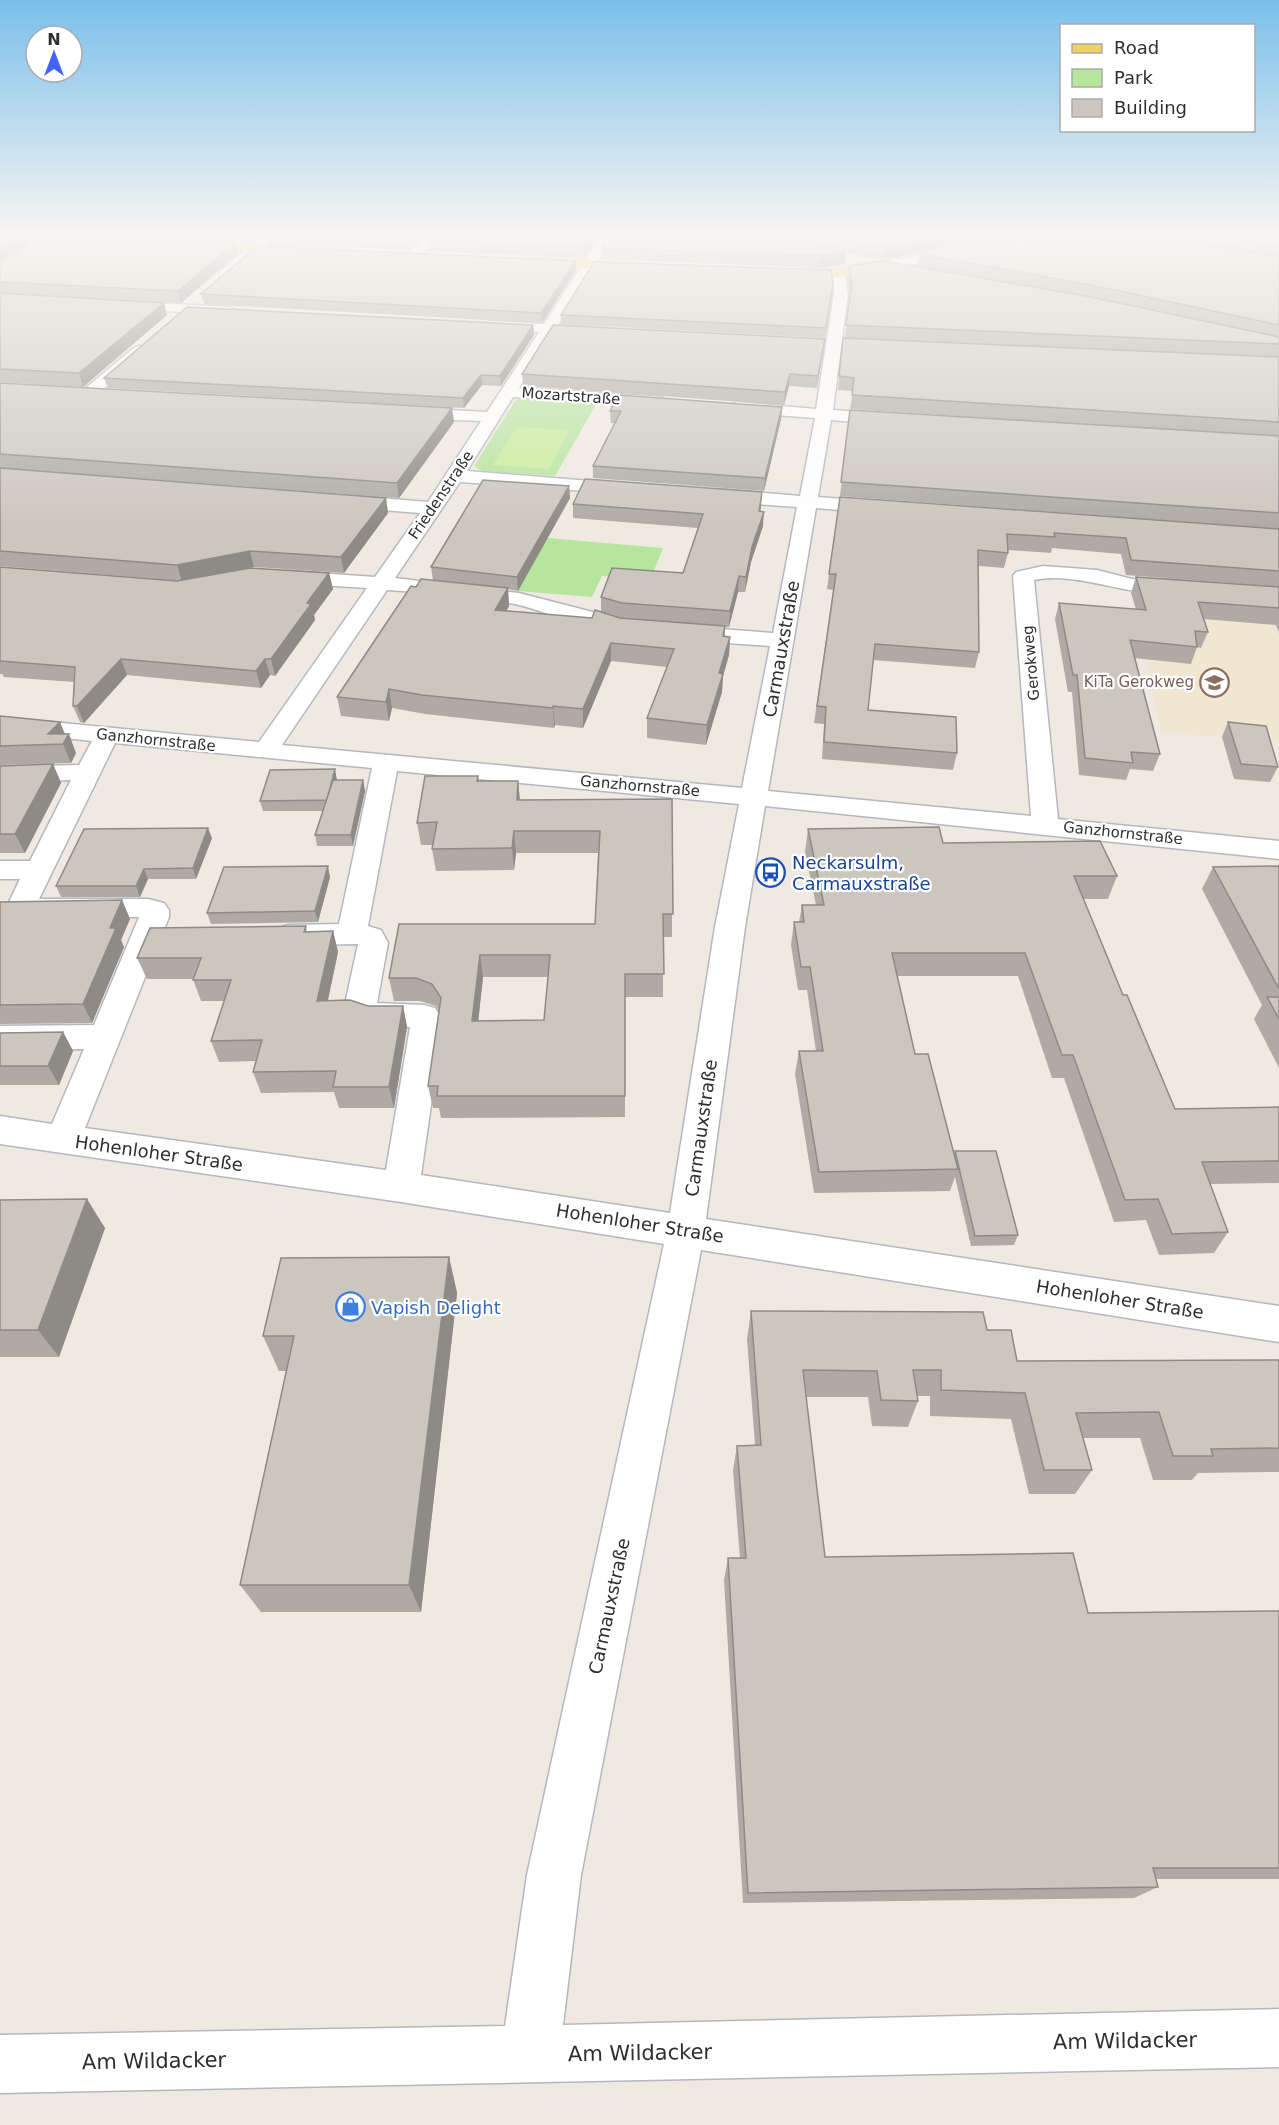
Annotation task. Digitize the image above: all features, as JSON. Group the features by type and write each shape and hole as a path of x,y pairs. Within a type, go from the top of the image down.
{"street":[{"name":"Friedenstraße","path":"265,750 455,476 545,333"},
{"name":"Carmauxstraße","path":"530,2055 554,1875 686,1230 730,927 756,796 836,333"},
{"path":"110,396 82,394 151,340"},
{"name":"Mozartstraße","path":"510,392 673,403"},
{"path":"719,406 907,420"},
{"path":"399,412 493,417"},
{"path":"455,476 642,490"},
{"path":"701,494 900,509"},
{"path":"328,500 433,508"},
{"name":"Gerokweg","path":"1045,825 1023,576 1095,565 1132,585 1193,587"},
{"path":"264,576 381,584 501,596 541,603 620,627 782,639"},
{"name":"Ganzhornstraße","path":"0,724 386,763 756,796 1279,850"},
{"path":"63,1140 154,917 154,910 148,908 34,908 25,906 23,902 107,735"},
{"path":"352,934 386,763"},
{"path":"0,775 88,772"},
{"path":"0,870 39,870"},
{"path":"260,936 363,934 370,937 373,943 361,1004 363,1010 373,1014 420,1014 427,1021 401,1187"},
{"path":"146,937 180,937"},
{"path":"0,1038 105,1037"},
{"name":"Hohenloher Straße","path":"0,1131 401,1187 686,1230 1279,1324"},
{"name":"Am Wildacker","path":"0,2064 1279,2038"}],"shaded area":[{"name":"KiTa Gerokweg","path":"1130,588 1269,600 1279,632 1279,742 1162,732"}],"green space":[{"path":"519,395 598,401 555,476 483,471 474,466"},
{"path":"517,427 570,430 549,469 493,465"},
{"path":"547,538 663,548 650,580 602,576 592,597 518,591"}],"building":[{"path":"0,333 127,333 79,373 0,369"},
{"path":"156,333 528,333 500,376 481,375 463,398 104,378"},
{"path":"548,333 712,333 825,339 818,376 790,374 785,392 522,374"},
{"path":"1032,333 1261,333 1279,337 1279,344"},
{"path":"843,338 1279,357 1279,422 852,395 854,378 839,376"},
{"path":"0,383 452,408 397,483 0,454"},
{"path":"619,395 782,407 765,478 593,466 621,411 610,411"},
{"path":"850,410 1279,436 1279,513 841,482"},
{"path":"0,468 386,498 341,557 250,551 177,565 0,551"},
{"path":"585,479 762,492 759,511 764,512 752,547 746,577 739,576 730,611 622,603 601,597 612,568 683,573 703,514 573,504"},
{"path":"483,480 569,486 517,577 431,567"},
{"path":"840,497 1279,529 1279,571 1131,560 1126,538 1054,533 1055,537 1007,534 1008,553 978,550 979,652 875,644 868,710 956,717 957,753 824,742 826,707 817,706 836,574 829,574"},
{"path":"0,567 177,581 250,568 329,573 307,603 311,604 271,659 265,659 256,671 121,659 77,706 73,706 75,667 0,661"},
{"path":"1136,577 1279,587 1279,608 1198,602 1208,632 1195,631 1197,647 1130,640 1160,754 1131,752 1133,763 1085,758 1077,675 1073,675 1059,603 1146,610"},
{"path":"421,579 508,588 495,610 592,618 595,610 620,618 725,626 723,636 730,637 719,673 723,674 707,725 647,718 674,649 611,643 583,709 422,695 389,689 386,702 337,697 411,586 416,587"},
{"path":"0,716 60,722 48,734 69,734 63,744 0,746"},
{"path":"1228,722 1266,726 1278,767 1241,764"},
{"path":"53,764 15,834 0,834 0,766"},
{"path":"335,769 327,800 260,801 270,770"},
{"path":"425,776 478,776 477,781 518,781 517,800 672,799 673,914 663,914 664,974 625,974 625,1096 437,1096 438,1086 428,1086 441,998 432,984 416,978 389,978 399,924 595,924 600,831 514,831 512,848 432,849 437,822 417,823","holes":["480,955 550,955 544,1020 472,1021"]},
{"path":"333,780 363,780 351,835 315,835"},
{"path":"939,827 943,843 1100,841 1117,876 1074,876 1123,995 1127,995 1175,1109 1279,1107 1279,1161 1202,1162 1228,1232 1172,1234 1158,1199 1125,1200 1073,1055 1062,1055 1025,953 892,953 915,1054 928,1054 958,1169 819,1172 799,1051 823,1051 810,967 801,967 794,922 804,922 802,905 824,905 808,829"},
{"path":"208,828 193,868 144,869 136,886 56,886 84,829"},
{"path":"328,866 315,911 207,913 224,867"},
{"path":"1279,866 1279,989 1213,867"},
{"path":"122,900 110,928 116,928 83,1004 0,1005 0,902"},
{"path":"306,926 304,932 333,931 317,1001 350,1000 368,1006 403,1006 389,1087 333,1087 336,1071 253,1072 262,1040 211,1041 231,980 193,980 201,958 137,958 150,928"},
{"path":"1267,997 1279,997 1279,1019"},
{"path":"63,1032 48,1066 0,1066 0,1033"},
{"path":"955,1151 996,1151 1018,1235 975,1236"},
{"path":"87,1199 38,1330 0,1330 0,1200"},
{"path":"449,1257 409,1585 240,1585 294,1336 263,1336 281,1258"},
{"path":"751,1311 983,1312 987,1330 1011,1330 1017,1361 1279,1360 1279,1448 1211,1449 1213,1456 1173,1456 1159,1412 1076,1413 1092,1470 1044,1470 1025,1393 941,1390 941,1370 913,1370 918,1401 881,1400 877,1371 803,1370 825,1557 1073,1553 1088,1613 1279,1611 1279,1868 1153,1868 1158,1887 748,1893 728,1558 746,1558 737,1446 761,1445"}],"place":[{"name":"KiTa Gerokweg","path":"1215,682"},
{"name":"Neckarsulm, Carmauxstraße","path":"771,872"},
{"name":"Vapish Delight","path":"350,1307"}]}
